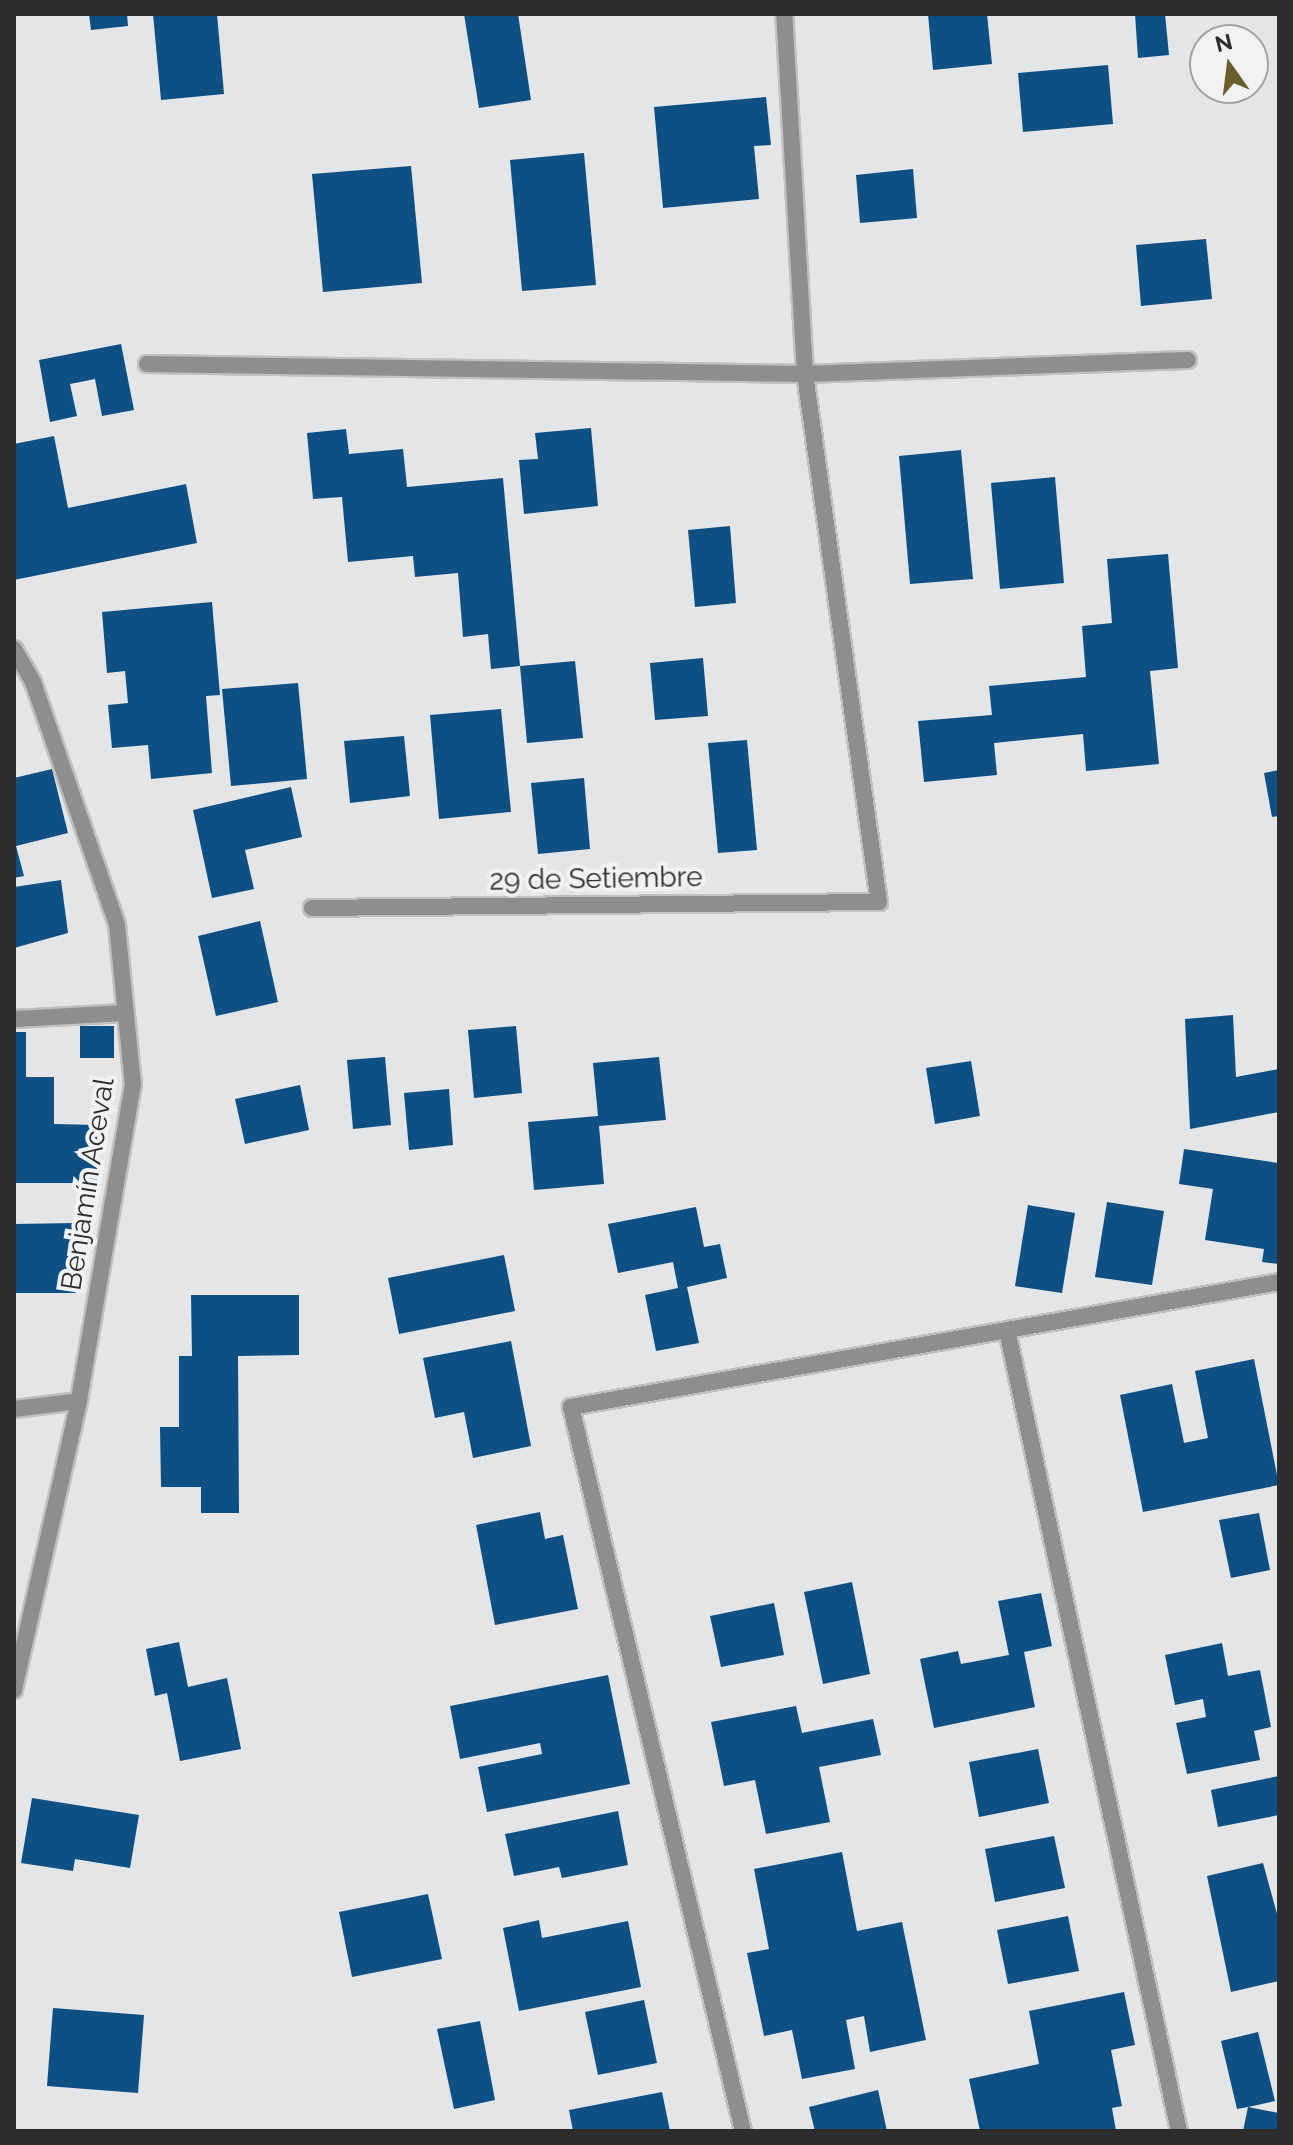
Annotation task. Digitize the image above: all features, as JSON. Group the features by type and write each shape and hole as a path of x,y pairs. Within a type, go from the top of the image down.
{"street":[{"path":"784,14 805,374"},
{"path":"147,364 805,374 1188,360"},
{"name":"29 de Setiembre","path":"312,908 879,902 805,374"},
{"name":"Benjamín Aceval","path":"14,649 33,682 117,925 133,1084 79,1401 14,1690"},
{"path":"14,1019 126,1013"},
{"path":"743,2131 571,1407 1279,1282"},
{"path":"1007,1330 1179,2131"},
{"path":"14,1409 79,1401"}],"building":[{"path":"89,14 127,14 128,26 91,30"},
{"path":"153,14 217,14 224,94 161,100"},
{"path":"464,14 518,14 531,100 479,108"},
{"path":"928,14 987,14 992,64 933,70"},
{"path":"1135,14 1165,14 1169,55 1138,58"},
{"path":"1108,65 1113,124 1023,132 1018,73"},
{"path":"766,97 771,145 754,146 759,199 663,208 654,107"},
{"path":"584,153 596,285 522,291 510,160"},
{"path":"411,166 422,283 323,292 312,174"},
{"path":"913,169 917,218 860,223 856,175"},
{"path":"1206,239 1212,299 1141,306 1136,245"},
{"path":"121,344 134,410 102,416 95,379 70,384 77,416 50,422 39,360"},
{"path":"591,428 598,506 524,514 519,460 538,459 535,433"},
{"path":"346,429 349,454 403,449 407,487 503,478 520,666 491,669 488,634 463,637 458,573 415,577 413,556 348,562 342,497 313,499 307,433"},
{"path":"54,436 68,508 186,484 197,543 14,580 14,444"},
{"path":"961,450 973,579 910,584 899,456"},
{"path":"1055,477 1064,583 1000,589 991,483"},
{"path":"730,526 736,603 695,607 688,530"},
{"path":"1168,554 1178,668 1150,671 1159,764 1086,771 1083,734 994,743 997,775 924,782 918,721 992,715 989,686 1086,677 1082,626 1112,623 1107,559"},
{"path":"212,602 220,695 206,696 212,773 151,779 148,745 112,748 108,705 128,703 125,671 107,673 102,612"},
{"path":"703,658 708,716 655,720 650,663"},
{"path":"575,661 583,738 527,743 520,666"},
{"path":"298,683 307,779 231,786 222,689"},
{"path":"501,709 511,812 439,819 430,715"},
{"path":"404,736 410,796 350,803 344,741"},
{"path":"747,740 757,850 718,853 708,743"},
{"path":"52,769 68,833 16,846 24,876 14,878 14,778"},
{"path":"1279,770 1279,816 1272,817 1264,773"},
{"path":"584,778 590,849 538,854 531,783"},
{"path":"291,787 302,837 245,850 254,889 212,898 193,810"},
{"path":"61,880 68,933 14,948 14,887"},
{"path":"260,921 278,1002 216,1016 198,936"},
{"path":"1233,1015 1236,1077 1279,1069 1279,1112 1190,1129 1185,1019"},
{"path":"80,1026 114,1026 114,1058 80,1058"},
{"path":"516,1026 522,1093 474,1098 468,1030"},
{"path":"14,1032 26,1032 26,1077 54,1077 54,1124 97,1125 97,1183 14,1183"},
{"path":"385,1057 391,1125 353,1129 347,1060"},
{"path":"659,1057 666,1120 599,1126 604,1184 534,1190 528,1122 598,1116 593,1063"},
{"path":"971,1061 980,1116 935,1124 926,1068"},
{"path":"300,1085 309,1130 245,1144 235,1099"},
{"path":"449,1089 453,1145 409,1150 404,1093"},
{"path":"1184,1149 1278,1163 1279,1264 1262,1262 1264,1249 1205,1240 1213,1189 1179,1184"},
{"path":"1107,1202 1164,1211 1152,1285 1095,1277"},
{"path":"1028,1205 1075,1213 1062,1293 1015,1286"},
{"path":"696,1207 704,1247 720,1244 727,1278 687,1287 699,1343 656,1351 645,1295 678,1288 673,1262 618,1273 608,1224"},
{"path":"76,1223 76,1293 14,1293 14,1224"},
{"path":"504,1255 515,1311 399,1334 388,1278"},
{"path":"191,1295 299,1295 299,1355 238,1356 239,1513 201,1513 201,1487 161,1487 160,1427 179,1427 179,1356 192,1356"},
{"path":"511,1341 531,1446 473,1458 464,1412 435,1418 423,1358"},
{"path":"1254,1359 1279,1485 1143,1512 1120,1395 1172,1384 1184,1443 1208,1438 1195,1371"},
{"path":"540,1512 545,1539 563,1535 578,1609 495,1625 476,1525"},
{"path":"1259,1513 1270,1570 1231,1578 1219,1520"},
{"path":"852,1582 870,1674 823,1684 804,1592"},
{"path":"1041,1593 1052,1646 1024,1652 1035,1707 934,1728 920,1659 958,1651 961,1664 1009,1655 998,1601"},
{"path":"774,1603 784,1655 721,1667 710,1616"},
{"path":"179,1642 188,1687 227,1678 241,1749 180,1761 167,1693 155,1696 146,1649"},
{"path":"1222,1643 1228,1676 1260,1670 1271,1727 1254,1731 1260,1760 1187,1774 1176,1723 1206,1717 1203,1699 1175,1705 1165,1655"},
{"path":"608,1675 630,1784 487,1812 478,1767 542,1754 540,1743 460,1759 450,1706"},
{"path":"796,1706 802,1733 873,1719 881,1755 819,1767 830,1822 766,1834 755,1780 724,1786 711,1722"},
{"path":"1038,1749 1049,1803 979,1817 969,1762"},
{"path":"1279,1776 1279,1815 1218,1827 1211,1790"},
{"path":"32,1798 139,1815 130,1868 75,1859 73,1871 21,1863"},
{"path":"618,1811 628,1865 562,1878 559,1867 514,1876 505,1834"},
{"path":"1054,1836 1065,1888 995,1902 985,1849"},
{"path":"842,1852 857,1931 902,1922 926,2040 870,2052 864,2016 846,2020 855,2069 802,2079 792,2030 764,2036 747,1953 769,1949 754,1869"},
{"path":"1263,1863 1279,1921 1279,1981 1231,1992 1207,1876"},
{"path":"428,1894 442,1959 352,1977 339,1912"},
{"path":"1068,1916 1079,1971 1008,1984 997,1930"},
{"path":"539,1920 542,1938 628,1921 641,1987 519,2011 503,1928"},
{"path":"1124,1992 1135,2045 1111,2050 1122,2106 1112,2108 1116,2131 980,2131 969,2079 1039,2064 1029,2011"},
{"path":"644,2000 657,2063 598,2075 585,2012"},
{"path":"53,2008 144,2015 138,2093 47,2086"},
{"path":"480,2021 495,2100 454,2109 437,2029"},
{"path":"1258,2032 1275,2101 1237,2109 1221,2041"},
{"path":"878,2090 887,2131 815,2131 809,2107"},
{"path":"662,2092 670,2131 573,2131 569,2110"},
{"path":"1248,2107 1279,2113 1279,2131 1243,2131"}]}
